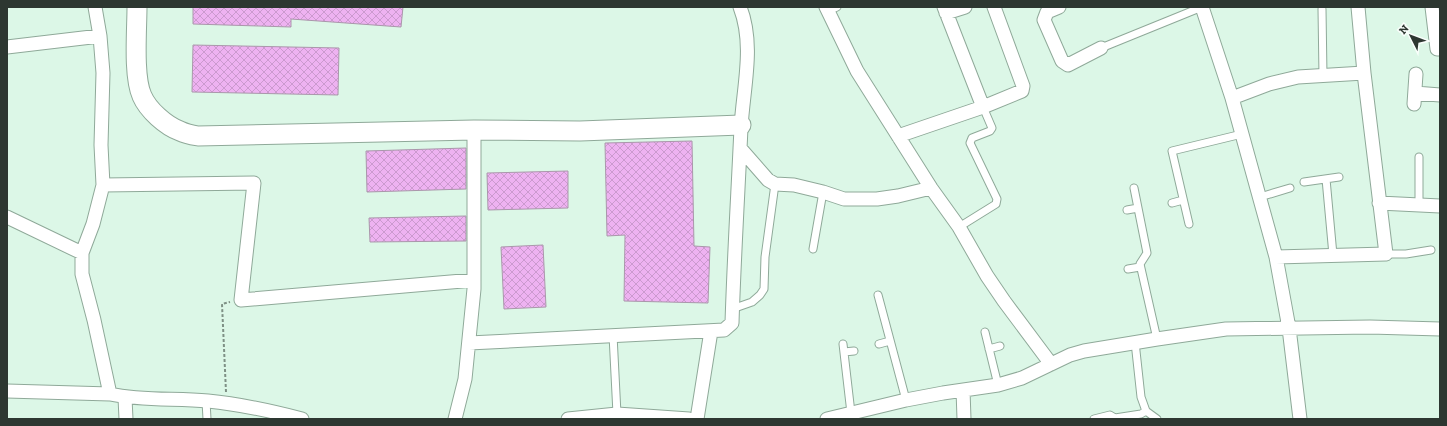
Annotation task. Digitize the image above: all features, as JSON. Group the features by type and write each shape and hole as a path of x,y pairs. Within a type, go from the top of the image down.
{"street":[{"path":"95,7 100,36 103,73 101,146 103,185 93,224 82,253 82,274 96,327 110,394"},
{"path":"137,7 136,71 142,96 163,122 179,131 198,136 474,130 580,131 741,125"},
{"path":"468,342 711,331 724,330 732,323 741,125 747,72 745,19 740,7"},
{"path":"965,7 945,10 983,106"},
{"path":"898,136 1022,92 1023,86 994,7"},
{"path":"1059,7 1046,12 1044,20 1062,61 1068,64 1101,48"},
{"path":"1202,7 1232,98 1276,257 1289,328 1300,419"},
{"path":"1276,257 1386,254 1364,73 1358,7"},
{"path":"1432,7 1437,49 1440,49"},
{"path":"830,8 857,71 931,188 959,227 1000,294 1050,364"},
{"path":"7,47 100,36"},
{"path":"1232,98 1269,84 1298,77 1364,73"},
{"path":"1416,74 1414,98 1440,95"},
{"path":"455,419 465,379 474,280 474,130"},
{"path":"740,148 768,180 775,184 794,185 844,199 877,199 898,196 931,188"},
{"path":"103,185 254,183 241,300 474,280"},
{"path":"1379,203 1440,206"},
{"path":"7,217 82,253"},
{"path":"828,419 906,400 998,385 1022,378 1070,355 1135,342 1226,329 1370,327 1440,329"},
{"path":"697,419 711,331"},
{"path":"963,390 964,419"},
{"path":"7,391 110,394 125,398 206,401 226,403 257,413 296,418"},
{"path":"125,398 126,419"},
{"path":"568,419 617,416 690,419"}],"lane":[{"path":"1101,48 1202,7"},
{"path":"1322,9 1323,76"},
{"path":"959,227 996,204 997,199 970,143 972,138 990,131 992,128 983,106"},
{"path":"1188,224 1172,152 1242,134"},
{"path":"1419,157 1419,205"},
{"path":"1304,182 1339,177"},
{"path":"1326,179 1333,255"},
{"path":"732,309 752,302 764,289 765,257 775,184"},
{"path":"1134,188 1147,253 1140,264 1140,267 1156,339"},
{"path":"1260,197 1290,188"},
{"path":"813,249 823,192"},
{"path":"1172,203 1183,200"},
{"path":"1127,210 1138,208"},
{"path":"1386,254 1406,254 1431,250"},
{"path":"1128,269 1140,267"},
{"path":"878,295 906,400"},
{"path":"985,332 998,385"},
{"path":"613,335 617,416"},
{"path":"879,344 890,341"},
{"path":"1135,342 1141,397 1146,410 1156,419"},
{"path":"843,344 851,413"},
{"path":"989,349 1000,346"},
{"path":"844,352 854,351"},
{"path":"206,401 208,419"},
{"path":"1094,419 1110,415 1115,418 1141,414 1146,410"}],"path":[{"path":"226,403 222,304 241,300"}],"building":[{"path":"193,7 403,7 401,27 291,19 291,27 193,24"},
{"path":"193,45 339,48 338,95 192,92"},
{"path":"692,141 694,246 710,247 708,303 624,301 625,235 607,236 605,143"},
{"path":"466,148 466,189 367,192 366,151"},
{"path":"568,171 568,208 488,210 487,173"},
{"path":"466,216 466,241 370,242 369,218"},
{"path":"543,245 546,307 504,309 501,247"}]}
